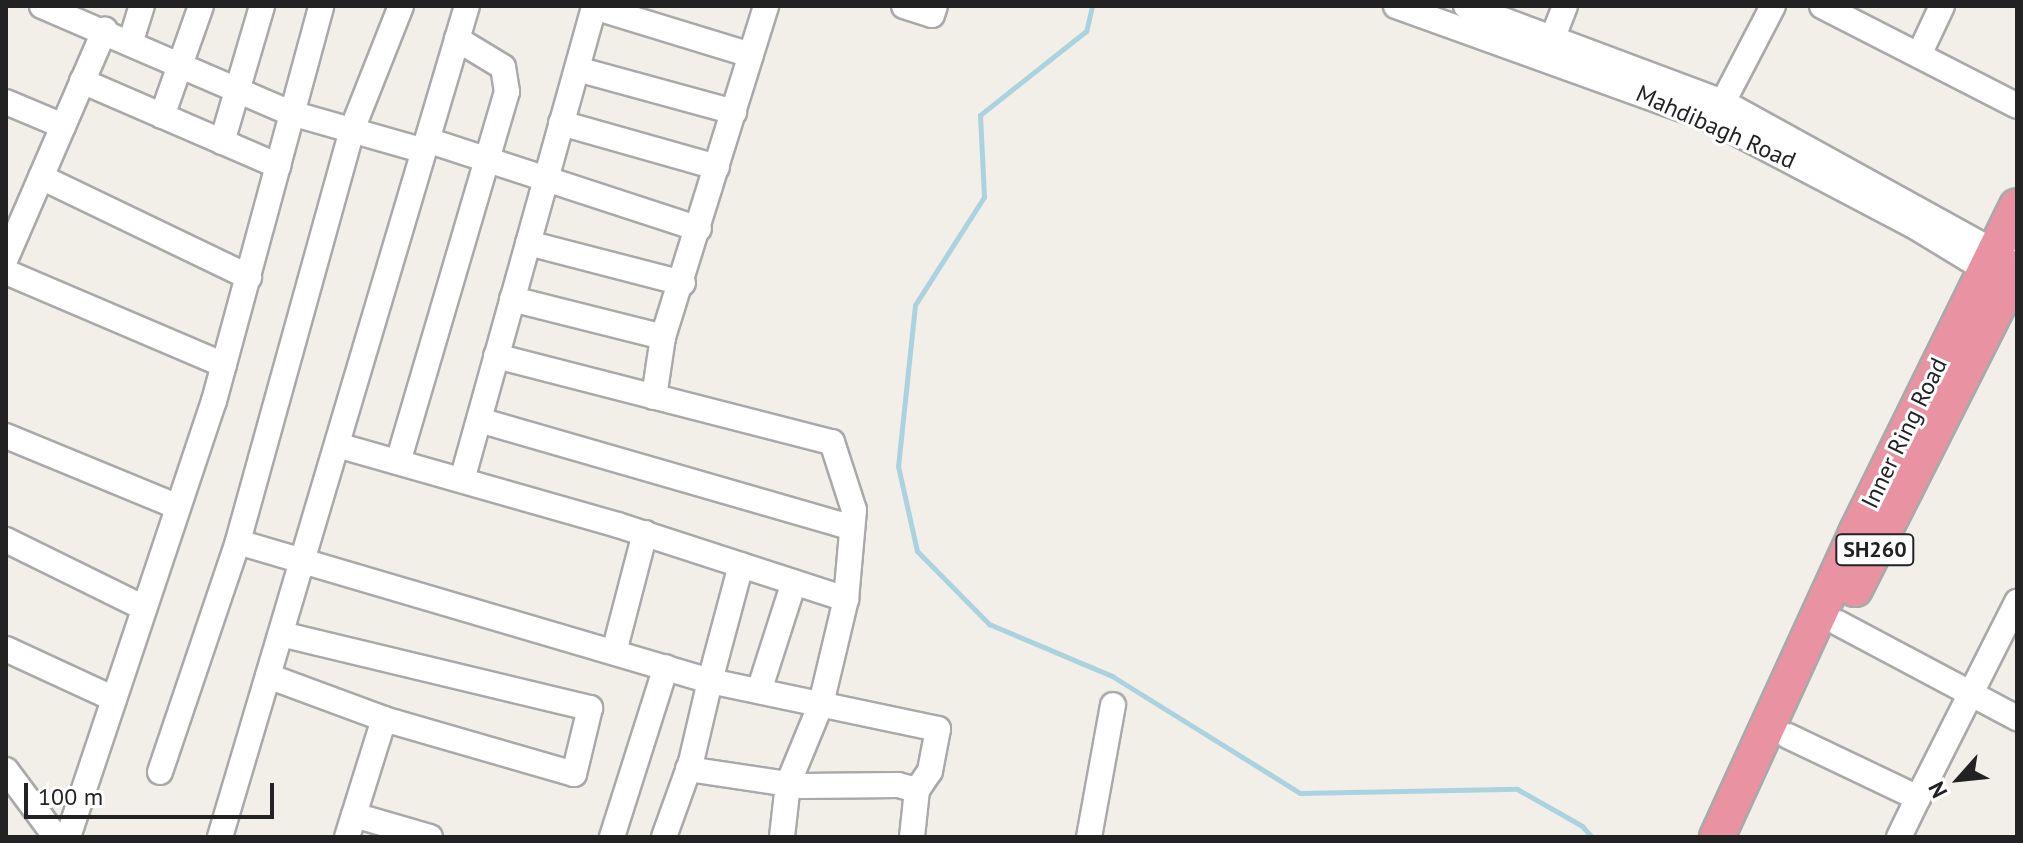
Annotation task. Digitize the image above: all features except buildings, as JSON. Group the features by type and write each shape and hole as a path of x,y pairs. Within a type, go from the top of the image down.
{"highway":[{"name":"Inner Ring Road","path":"1743,837 1838,623 2006,270 2017,206"},
{"name":"Inner Ring Road","path":"1717,837 2006,270"}],"street":[{"path":"42,6 76,12 105,29 291,113 490,161 699,229"},
{"path":"131,41 142,6"},
{"path":"162,116 201,6"},
{"path":"222,142 262,6"},
{"path":"68,837 224,365 321,6"},
{"path":"160,772 238,542 352,130 401,6"},
{"path":"220,837 467,6"},
{"path":"462,480 594,6 669,16 751,55"},
{"path":"654,397 663,337 683,283 766,6"},
{"path":"904,6 932,15 935,6"},
{"name":"Mahdibagh Road","path":"1396,6 1548,47 1723,102 2006,270"},
{"name":"Mahdibagh Road","path":"1466,6 1548,47 1736,132 2006,270"},
{"path":"1548,47 1565,6"},
{"path":"1723,102 1773,6"},
{"path":"1822,6 2017,106"},
{"path":"1919,55 1942,6"},
{"path":"6,258 105,29"},
{"path":"398,462 490,161 507,74 457,39"},
{"path":"577,69 734,112"},
{"path":"82,81 278,166"},
{"path":"6,102 63,126"},
{"path":"561,123 717,167"},
{"path":"41,177 249,277"},
{"path":"528,243 683,283"},
{"path":"6,272 224,365"},
{"path":"512,299 663,337"},
{"path":"496,356 832,442 854,510 846,599 821,704 788,784 782,837"},
{"path":"479,420 852,528"},
{"path":"6,436 178,507"},
{"path":"337,445 645,533 846,599"},
{"path":"614,652 645,533"},
{"path":"6,540 144,608"},
{"path":"238,542 303,557 710,681 938,729 930,771 917,790 912,837"},
{"path":"664,837 688,769 741,565"},
{"path":"759,691 794,582"},
{"path":"1899,837 2017,602"},
{"path":"1838,623 2017,718"},
{"path":"268,676 384,719 574,774 590,708 281,634"},
{"path":"6,649 114,699"},
{"path":"612,837 666,667"},
{"path":"1089,837 1113,705"},
{"path":"384,719 351,826 430,837"},
{"path":"1788,736 1918,798"},
{"path":"688,769 788,784 898,785 917,790"},
{"path":"6,770 56,837"}],"waterway":[{"path":"1092,6 1086,31 980,115 984,197 915,305 898,466 917,551 989,624 1112,676 1300,793 1517,789 1582,826 1592,837"}]}
